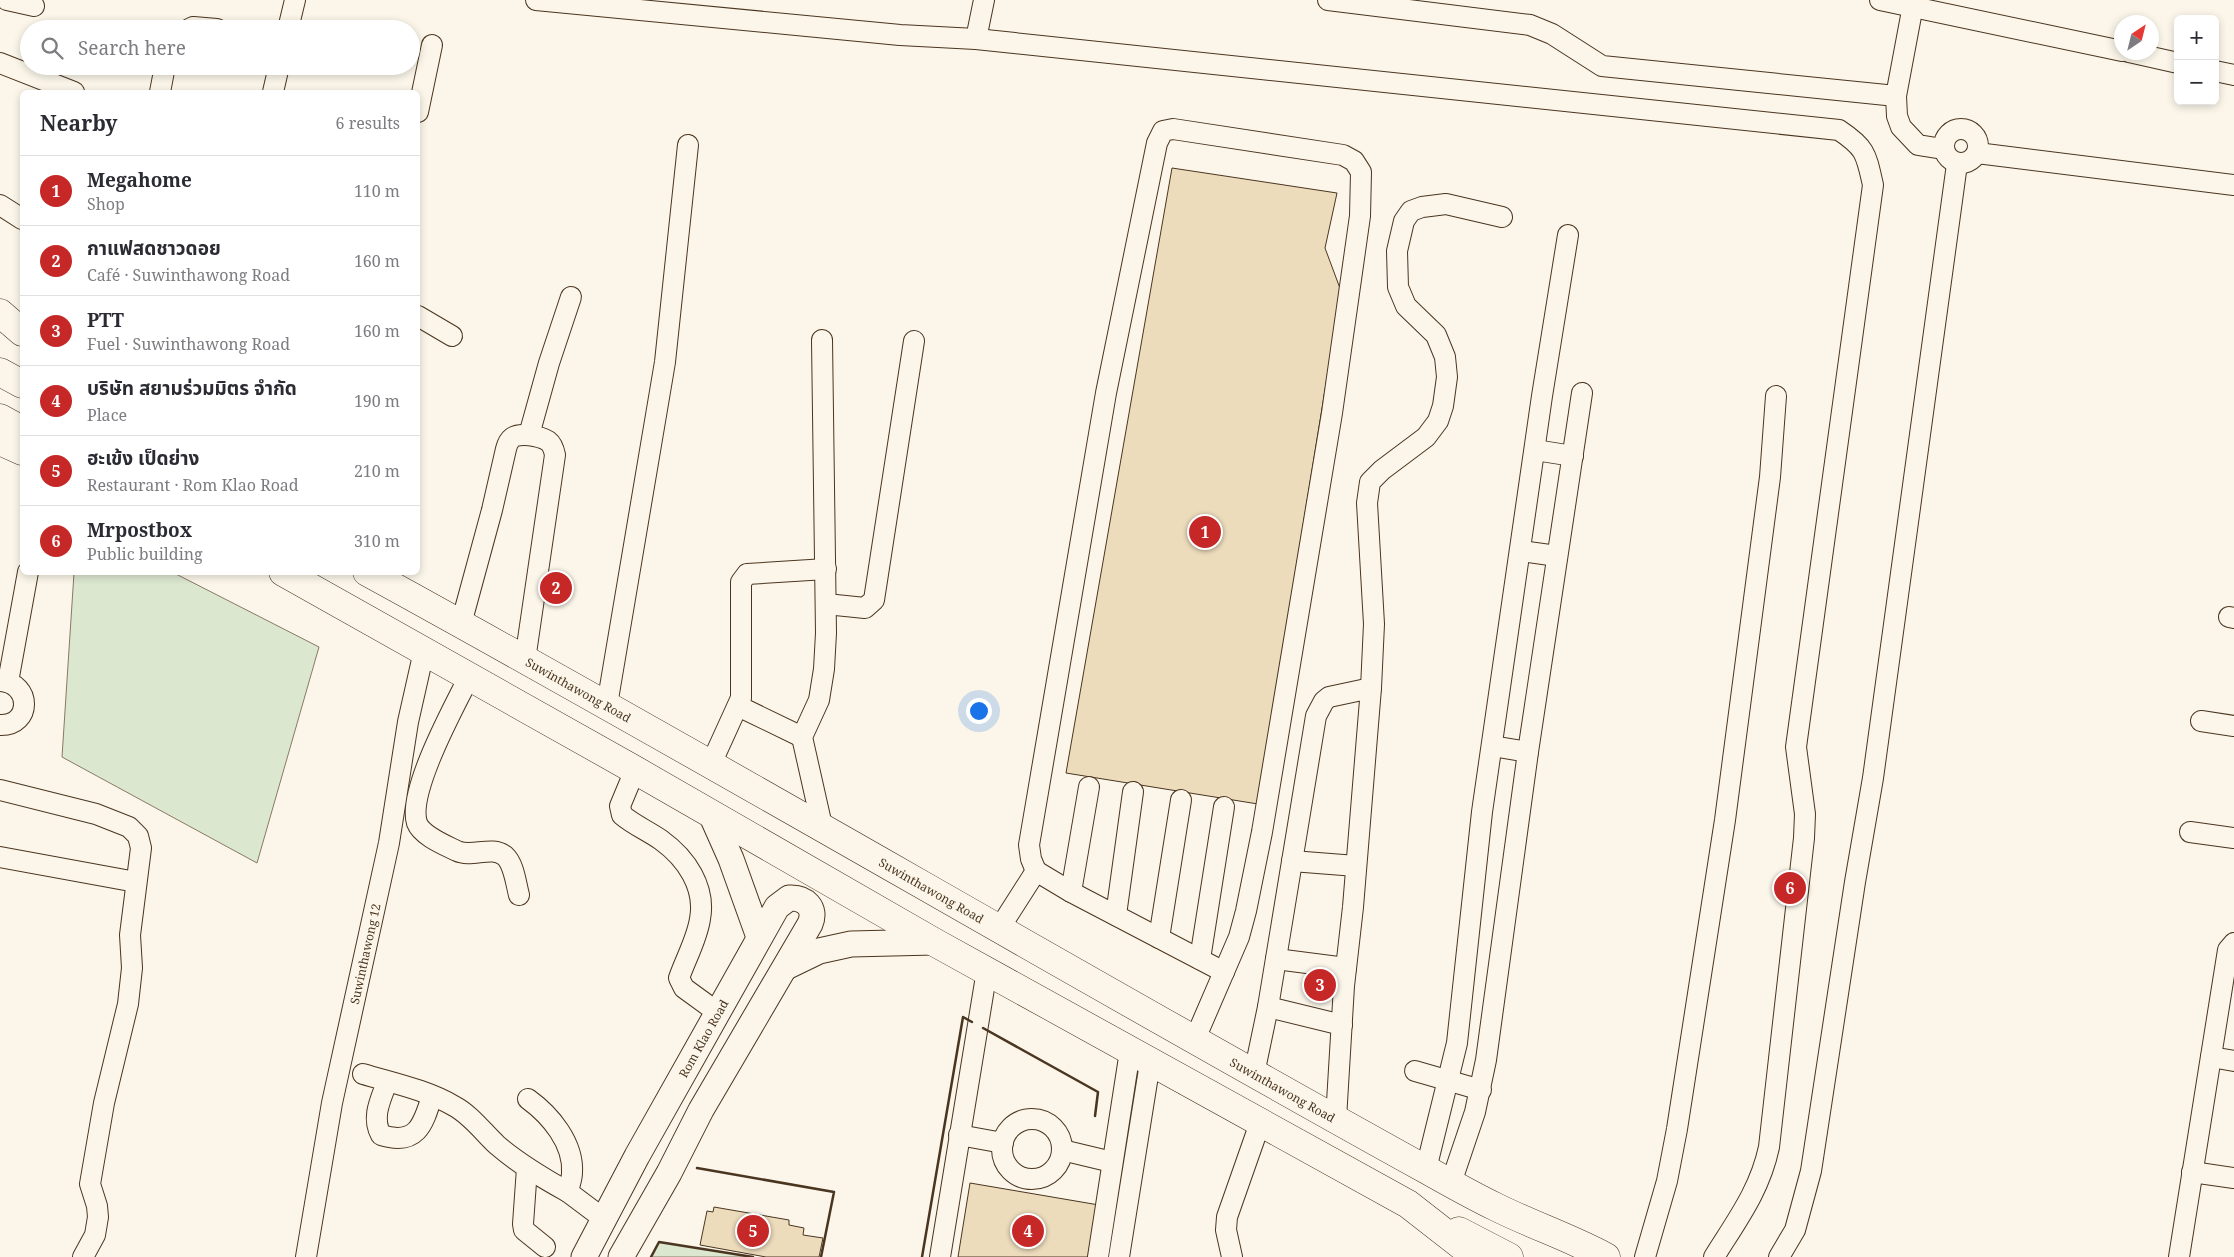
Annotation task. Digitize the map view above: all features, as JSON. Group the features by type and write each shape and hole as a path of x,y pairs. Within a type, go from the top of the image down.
{"highway":[{"path":"0,313 20,330"},
{"path":"0,372 20,383"},
{"path":"0,418 20,429"},
{"path":"0,440 20,450"},
{"path":"287,575 636,770 934,942 1260,1123 1509,1257"},
{"name":"Suwinthawong Road","path":"372,575 822,826 1194,1040 1426,1170 1496,1208 1606,1257"},
{"path":"1408,1204 1471,1256"},
{"name":"Suwinthawong Road","path":"1496,1208 1569,1257"}],"main road":[{"path":"711,814 731,859 759,937"},
{"name":"Rom Klao Road","path":"584,1257 637,1156 759,937 777,907 784,901 796,898 812,908 812,919 786,967"},
{"path":"621,1257 669,1173 701,1110 786,967 818,951 851,944 934,942"}],"street":[{"path":"7,0 34,6"},
{"path":"290,20 295,0"},
{"path":"536,0 900,36 976,39 1839,130 1858,142 1866,156 1873,185 1796,747 1805,814 1804,838 1769,1147 1764,1168 1754,1194 1714,1257"},
{"path":"976,39 984,0"},
{"path":"1328,0 1530,25 1552,34 1602,66 1896,96"},
{"path":"1880,0 1914,4 2114,49"},
{"path":"1914,4 1896,96 1896,116 1901,127 1909,137 1925,147 1943,149"},
{"path":"420,102 432,45"},
{"path":"2159,59 2174,62"},
{"path":"0,64 20,72"},
{"path":"2219,72 2234,75"},
{"path":"29,75 69,90"},
{"path":"160,90 163,75"},
{"path":"273,90 277,75"},
{"path":"1194,1040 1224,972 1238,937 1246,910 1262,832 1332,413 1360,216 1361,172 1354,161 1343,155 1173,129 1163,131 1157,143 1106,393 1029,845 1031,859 1036,871 1071,892 1224,972"},
{"path":"1955,129 1971,132 1976,138 1978,145 1977,154 1969,162 1957,164 1946,156 1943,149 1944,140 1955,129"},
{"path":"607,705 665,362 688,145"},
{"path":"1977,154 2234,185"},
{"path":"1779,1257 1795,1230 1811,1171 1855,882 1873,778 1957,164"},
{"path":"1336,1119 1346,968 1371,688 1374,624 1367,503 1370,482 1382,470 1426,437 1438,421 1443,406 1447,377 1445,357 1436,335 1406,306 1398,287 1397,251 1404,221 1411,211 1422,207 1446,204 1502,217"},
{"path":"0,205 20,217"},
{"path":"1426,1170 1450,1080 1457,1043 1482,812 1568,236"},
{"path":"529,435 549,364 571,297"},
{"path":"420,317 452,336"},
{"path":"822,340 826,633 819,700 802,737 822,826"},
{"path":"826,604 865,608 874,600 914,342"},
{"path":"1452,1184 1481,1090 1528,752 1582,393"},
{"path":"1645,1257 1666,1181 1677,1129 1725,820 1740,694 1770,477 1776,396"},
{"path":"461,624 510,439 515,436 529,435 547,440 553,446 555,455 525,660"},
{"path":"1535,450 1573,456"},
{"path":"1521,551 1558,556"},
{"path":"711,764 741,698 741,582 743,578 747,574 826,569"},
{"path":"0,726 8,725 18,720 24,710 24,698 18,688 4,682 27,575"},
{"name":"Suwinthawong 12","path":"306,1257 332,1103 389,843 408,722 424,651"},
{"path":"469,677 440,737 424,778 415,808 418,824 427,834 461,853 497,852 505,857 510,865 519,895"},
{"path":"1254,1074 1268,1007 1316,716 1324,701 1329,697 1371,688"},
{"path":"738,706 802,737"},
{"path":"2201,721 2234,726"},
{"path":"1492,746 1528,752"},
{"path":"636,770 620,806 622,815 661,841 682,858 696,882 701,901 701,918 679,978 684,988 718,1012"},
{"path":"1071,892 1089,786"},
{"path":"0,790 96,814 129,827 138,836 141,848 130,935 132,968 128,1004 104,1102 90,1184 97,1206 98,1217 94,1235 84,1257"},
{"path":"1116,915 1133,792"},
{"path":"1159,938 1181,800"},
{"path":"1200,959 1224,806"},
{"path":"2190,832 2234,838"},
{"path":"0,857 136,882"},
{"path":"1292,861 1356,866"},
{"path":"1000,929 1036,871"},
{"path":"2179,1257 2211,1057 2232,948"},
{"path":"1276,960 1346,968"},
{"path":"940,1257 987,970"},
{"path":"1268,1007 1342,1026"},
{"path":"1098,1257 1112,1162 1140,1057"},
{"path":"1119,1257 1140,1057"},
{"path":"2211,1057 2234,1061"},
{"path":"1415,1072 1481,1090"},
{"path":"363,1074 432,1096 454,1106 527,1168 568,1192 604,1219"},
{"path":"387,1082 377,1109 377,1127 381,1135 400,1139 412,1135 421,1124 432,1096"},
{"path":"528,1099 542,1109 552,1120 565,1143 572,1173 568,1192"},
{"path":"1037,1120 1053,1128 1062,1142 1062,1150 1055,1168 1048,1175 1029,1179 1019,1176 1006,1163 1003,1143 1012,1128 1019,1122 1037,1120"},
{"path":"1232,1257 1226,1230 1227,1218 1260,1123"},
{"path":"959,1135 1003,1143"},
{"path":"1062,1150 1112,1162"},
{"path":"527,1168 524,1230 545,1247"},
{"path":"2192,1172 2234,1178"}],"green space":[{"path":"74,575 178,575 319,647 257,863 62,757"},
{"path":"659,1242 753,1257 651,1257"}],"building":[{"path":"1172,168 1337,193 1325,248 1341,291 1258,804 1066,773"},
{"path":"970,1183 1099,1205 1090,1257 958,1257"},
{"path":"714,1207 789,1220 789,1225 804,1228 803,1235 823,1238 819,1257 766,1257 700,1245 707,1211 713,1212"}],"wall":[{"path":"922,1257 963,1017 972,1022"},
{"path":"983,1028 1098,1092 1095,1116"},
{"path":"697,1168 834,1192 821,1257"},
{"path":"651,1257 659,1242 753,1257"}],"place":[{"name":"Megahome","path":"1205,532"},
{"name":"กาแฟสดชาวดอย","path":"556,588"},
{"name":"Mrpostbox","path":"1790,888"},
{"name":"PTT","path":"1320,985"},
{"name":"ฮะเข้ง เป็ดย่าง","path":"753,1231"},
{"name":"บริษัท สยามร่วมมิตร จำกัด","path":"1028,1231"}]}
